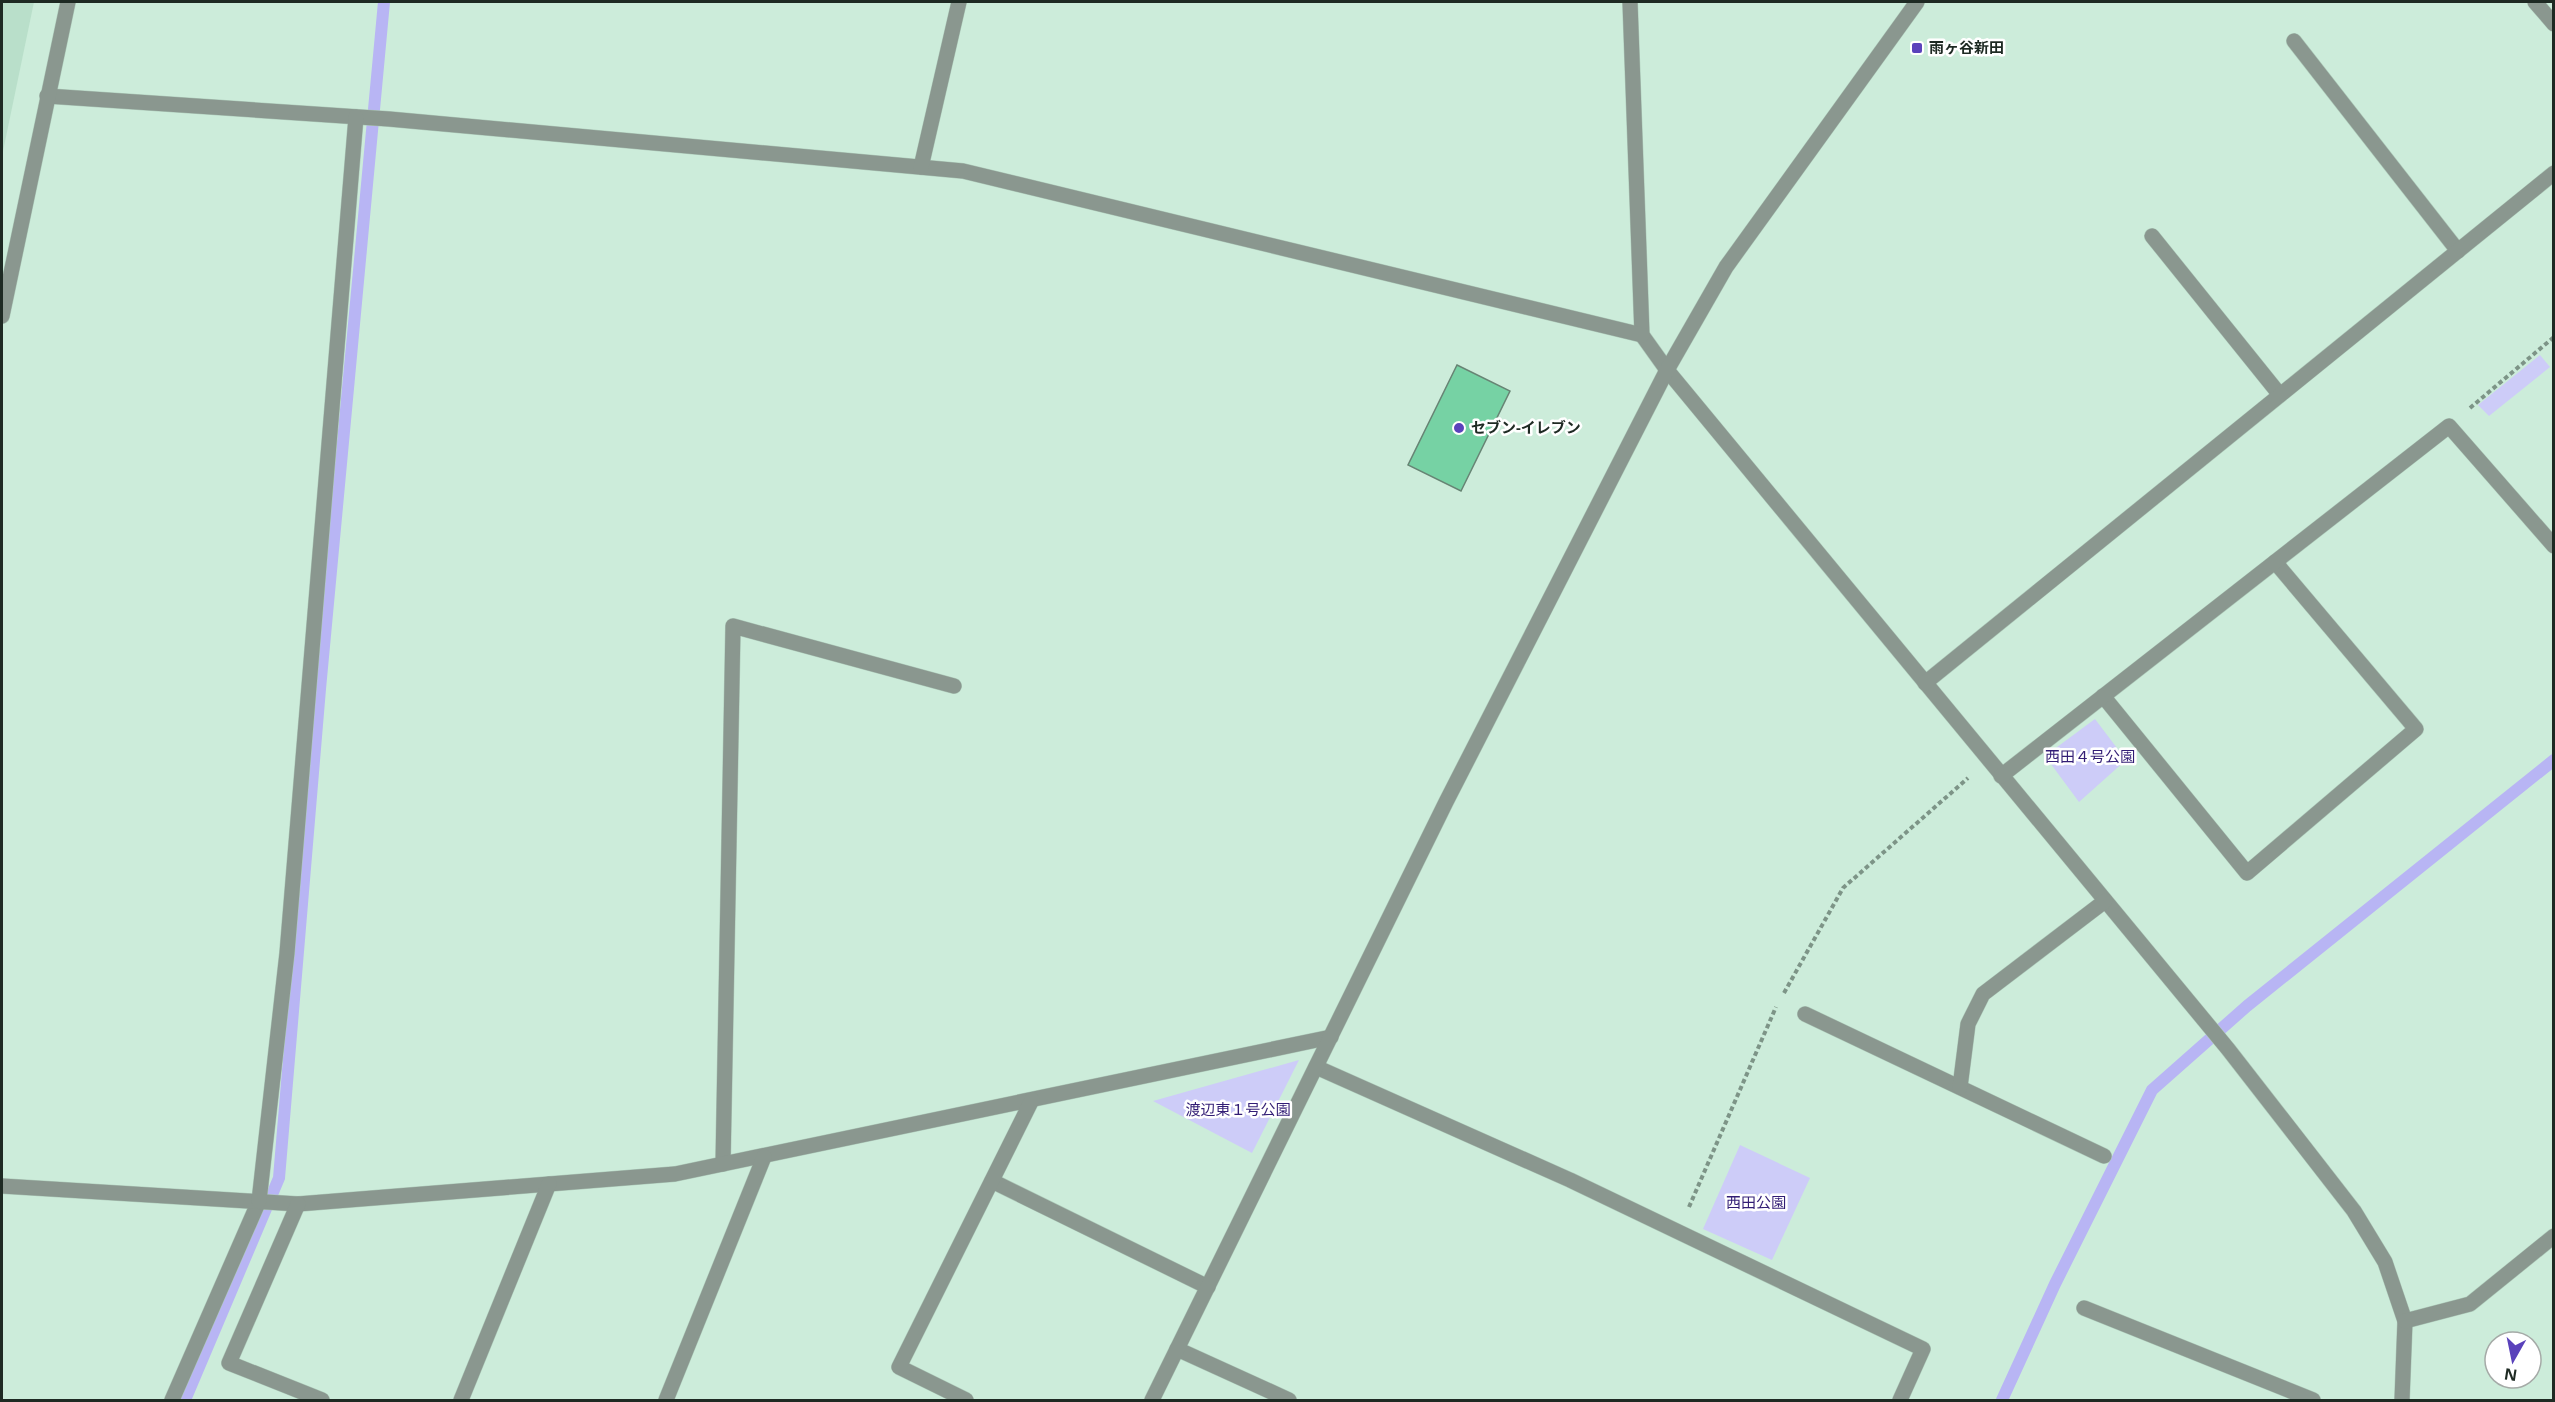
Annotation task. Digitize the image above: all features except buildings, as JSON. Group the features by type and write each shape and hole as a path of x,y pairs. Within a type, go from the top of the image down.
{"street":[{"path":"2,316 68,2"},
{"path":"921,167 960,2"},
{"path":"1630,2 1642,335 1667,369 2001,776 2228,1049 2354,1211 2385,1262 2405,1321 2402,1401"},
{"path":"1152,1401 1462,770 1667,369 1726,267 1917,2"},
{"path":"2535,2 2553,24"},
{"path":"2294,41 2458,251"},
{"path":"47,96 389,119 963,171 1642,335"},
{"path":"172,1401 260,1201 287,953 356,117"},
{"path":"1925,683 2553,173"},
{"path":"2152,236 2280,395"},
{"path":"2001,776 2449,426 2553,546"},
{"path":"2103,696 2247,873 2416,729 2275,562"},
{"path":"723,1164 733,626 954,686"},
{"path":"1960,1087 1968,1024 1983,994 2105,901"},
{"path":"1805,1014 2104,1156"},
{"path":"2,1186 298,1204 675,1174 1331,1037"},
{"path":"1316,1067 1569,1180 1923,1349 1900,1401"},
{"path":"966,1401 899,1367 1032,1100"},
{"path":"666,1401 764,1157"},
{"path":"992,1181 1208,1287"},
{"path":"461,1401 549,1184"},
{"path":"298,1204 229,1363 322,1401"},
{"path":"2405,1321 2470,1304 2553,1236"},
{"path":"2084,1308 2313,1401"},
{"path":"1178,1349 1289,1401"}],"path":[{"path":"2449,426 2553,337"},
{"path":"1678,1232 1776,1008 1844,888 1988,760"}],"shaded area":[{"path":"2,2 34,2 2,156"}],"green space":[{"path":"2540,355 2550,367 2489,416 2478,405"},
{"name":"西田４号公園","path":"2095,719 2126,760 2079,802 2045,756"},
{"name":"渡辺東１号公園","path":"1299,1060 1252,1153 1153,1101"},
{"name":"西田公園","path":"1740,1145 1810,1178 1772,1260 1703,1229"}],"waterway":[{"path":"185,1400 279,1178 320,689 384,2"},
{"path":"2002,1400 2055,1284 2152,1090 2247,1006 2554,760"}],"place":[{"name":"雨ヶ谷新田","path":"1917,48"},
{"name":"セブン-イレブン","path":"1459,428"}]}
